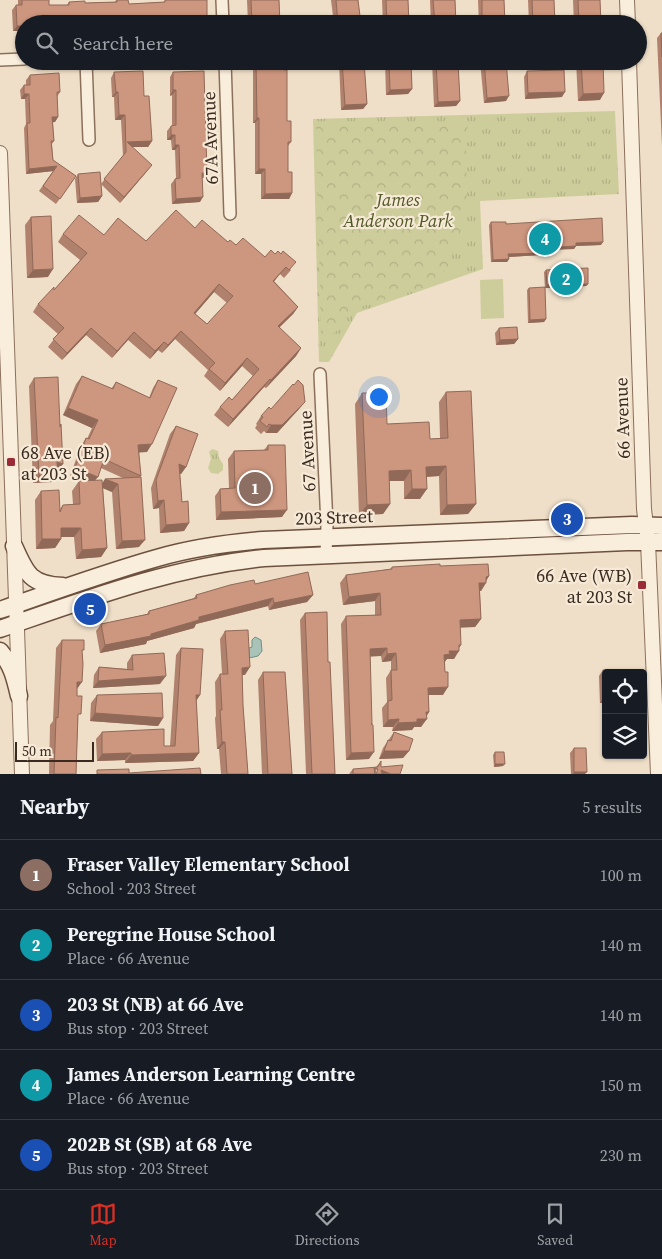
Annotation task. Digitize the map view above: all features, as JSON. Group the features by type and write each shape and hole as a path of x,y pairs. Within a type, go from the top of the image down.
{"main road":[{"name":"203 Street","path":"0,610 67,586 158,558 200,548 263,540 654,526"},
{"path":"0,629 162,575 256,558 655,542"},
{"path":"14,546 24,569 34,580 43,584 67,586"},
{"path":"0,651 7,659 14,673 19,696"}],"street":[{"path":"222,0 223,15"},
{"path":"627,0 628,15"},
{"path":"0,60 15,59"},
{"path":"86,70 90,140"},
{"name":"67A Avenue","path":"225,70 230,214"},
{"name":"66 Avenue","path":"629,70 643,499 654,526 655,542 658,774"},
{"path":"0,153 22,774"},
{"name":"67 Avenue","path":"320,374 328,538 326,556"}],"green space":[{"name":"James Anderson Park","path":"615,111 619,194 480,201 483,269 357,313 329,362 319,362 313,119"},
{"path":"463,123 468,126 466,135 467,208 448,268 426,287 353,309 338,330 332,334 324,335 321,333 316,125"},
{"path":"503,279 504,318 481,319 480,280"},
{"path":"212,449 218,451 219,458 223,464 223,470 218,474 211,473 208,468 211,459 209,452"}],"shaded area":[{"path":"255,637 261,640 262,651 258,656 249,658 249,648 252,647 252,640"}],"building":[{"path":"22,0 49,0 49,5 69,5 69,2 85,1 85,3 128,0 129,4 165,2 165,0 207,0 207,15 16,15 16,5 22,5"},
{"path":"251,0 279,0 280,15 252,15"},
{"path":"336,0 358,0 360,15 337,15"},
{"path":"386,0 408,0 409,15 387,15"},
{"path":"433,0 455,0 456,15 434,15"},
{"path":"482,0 504,0 505,15 482,15"},
{"path":"532,0 554,0 555,15 533,15"},
{"path":"578,0 600,0 601,15 579,15"},
{"path":"256,70 287,70 287,121 291,121 291,142 288,142 288,172 292,172 292,193 265,194 265,169 259,169 259,118 257,118"},
{"path":"343,70 365,70 367,104 345,105"},
{"path":"389,70 411,70 412,89 390,90"},
{"path":"436,70 458,70 460,101 438,102"},
{"path":"485,70 507,70 509,96 487,98"},
{"path":"564,70 565,92 528,93 527,71"},
{"path":"582,70 603,70 604,93 583,94"},
{"path":"143,71 144,96 149,96 152,141 127,142 152,165 124,197 104,179 126,152 125,115 119,115 118,92 116,92 114,72"},
{"path":"204,71 207,173 202,173 203,197 176,199 175,179 180,178 179,145 175,145 175,135 171,135 171,126 176,125 176,90 173,90 173,72"},
{"path":"59,73 60,92 57,92 58,117 52,117 54,141 51,141 53,160 76,176 60,199 43,186 57,166 29,169 27,123 30,123 29,94 24,94 24,85 30,85 30,75"},
{"path":"100,172 102,196 80,198 78,174"},
{"path":"176,210 195,228 202,220 228,242 230,240 236,245 243,238 265,257 271,250 275,254 278,251 281,254 283,251 296,262 289,270 286,267 273,281 298,307 278,326 301,348 233,419 220,407 229,397 232,400 259,369 247,358 225,383 209,369 215,363 181,331 168,345 164,342 155,351 134,332 117,351 91,328 67,353 53,339 64,328 38,304 54,287 54,290 87,253 63,234 79,215 104,235 118,218 146,241","holes":["219,284 233,296 207,324 194,313"]},
{"path":"51,216 53,269 33,270 31,217"},
{"path":"602,218 603,242 576,243 576,246 543,248 543,253 508,254 509,259 493,260 491,222 506,222 506,224"},
{"path":"588,268 588,284 547,285 546,270"},
{"path":"545,287 546,319 530,320 529,288"},
{"path":"517,327 518,339 500,340 499,328"},
{"path":"82,376 113,389 116,382 150,398 158,380 177,388 152,444 138,445 141,476 104,459 98,477 75,468 86,438 89,439 98,420 68,408"},
{"path":"58,377 63,464 57,462 58,475 39,475 34,378"},
{"path":"298,380 303,385 305,402 282,425 269,424 267,427 260,421 263,417 261,416 269,407 271,409"},
{"path":"471,391 476,504 447,505 446,466 426,467 427,489 412,489 411,470 389,471 390,504 367,505 362,393 386,393 387,424 429,422 430,439 448,438 446,392"},
{"path":"176,426 198,434 186,467 179,464 182,502 188,501 189,523 166,525 164,500 158,501 156,480"},
{"path":"268,445 285,445 287,510 221,512 220,489 235,488 234,451 268,450"},
{"path":"141,477 145,540 122,541 118,484 105,479"},
{"path":"102,480 107,548 82,550 81,528 61,528 61,539 42,539 41,491 59,490 60,512 63,505 80,504 79,481"},
{"path":"440,564 440,566 488,564 489,576 486,577 486,583 479,583 481,619 460,620 461,645 459,645 459,651 449,651 450,654 444,655 445,672 448,672 448,687 428,688 429,712 426,712 427,719 417,719 417,722 398,723 399,719 388,720 388,701 392,700 391,670 397,670 396,653 387,654 387,648 370,649 371,724 373,725 374,752 351,753 346,616 381,615 380,593 349,597 346,575 392,569 392,567"},
{"path":"308,572 313,595 274,603 273,598 199,617 199,620 151,634 151,636 105,645 101,624 149,614 149,611 197,598 196,595 230,585 254,580 255,584"},
{"path":"327,612 335,774 312,774 305,613"},
{"path":"248,630 250,667 242,668 248,774 227,774 220,710 222,710 220,674 228,674 225,631"},
{"path":"62,640 84,640 84,650 82,650 82,682 77,682 77,696 82,696 81,714 78,714 76,774 54,774"},
{"path":"181,648 203,649 200,695 196,695 199,753 102,754 102,732 164,729 164,746 175,746"},
{"path":"164,653 166,676 98,681 99,667 133,670 132,655"},
{"path":"263,672 285,672 292,774 268,774"},
{"path":"162,693 163,718 95,713 97,695"},
{"path":"394,732 413,739 409,751 384,751 388,740 391,741"},
{"path":"574,748 586,748 587,772 574,772"},
{"path":"495,752 504,752 505,764 495,764"},
{"path":"381,761 381,767 403,765 400,774 391,774 381,770 382,774 376,774 378,769 374,768 375,774 353,774 353,769 378,767"},
{"path":"200,768 201,774 97,774 97,770 129,769 129,773"}],"place":[{"name":"James Anderson Learning Centre","path":"545,239"},
{"name":"Peregrine House School","path":"566,279"},
{"name":"68 Ave (EB) at 203 St","path":"11,462"},
{"name":"Fraser Valley Elementary School","path":"255,488"},
{"name":"203 St (NB) at 66 Ave","path":"567,519"},
{"name":"66 Ave (WB) at 203 St","path":"642,585"},
{"name":"202B St (SB) at 68 Ave","path":"90,609"}]}
